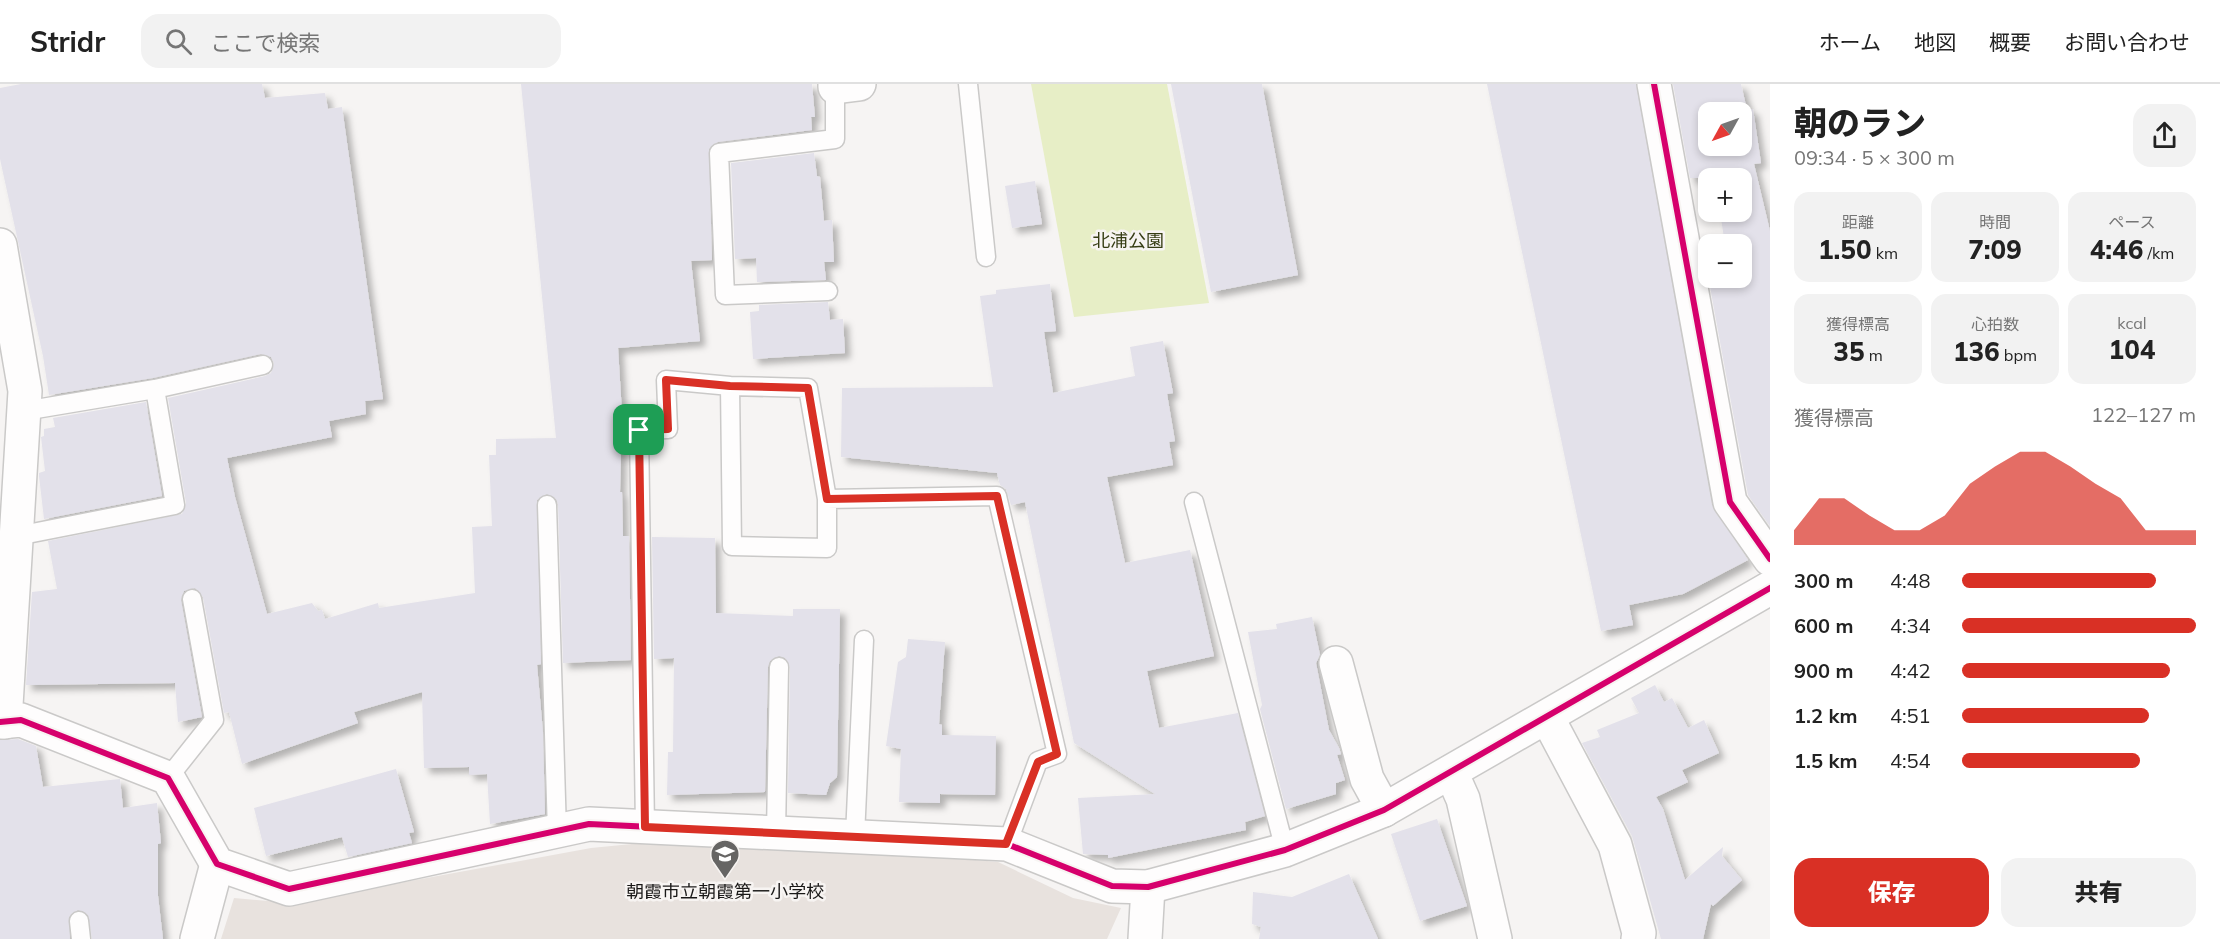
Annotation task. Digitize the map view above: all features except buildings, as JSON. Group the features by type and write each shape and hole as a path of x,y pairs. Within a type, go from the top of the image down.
{"street":[{"path":"1654,84 1686,273 1730,502 1770,560"},
{"path":"0,245 5,299 25,391 16,430 3,722 21,720 168,778 217,864 288,889 589,824 1006,844 1112,886 1148,887 1286,850 1384,810 1770,588"},
{"path":"1336,663 1366,779 1384,810"},
{"path":"1547,717 1615,846 1639,933 1638,939"},
{"path":"1451,772 1463,799 1495,939"},
{"path":"196,939 217,864"},
{"path":"1145,939 1148,887"}],"lane":[{"path":"968,84 986,257"},
{"path":"828,291 725,295 719,153 835,139 843,85"},
{"path":"16,430 155,389 263,365"},
{"path":"645,827 639,430 668,429 666,380 730,386 808,388 827,499 827,548 732,546 730,386"},
{"path":"11,545 175,505 155,389"},
{"path":"827,499 997,496 1057,754 1038,762 1006,844"},
{"path":"1194,502 1286,850"},
{"path":"547,505 557,832"},
{"path":"168,778 214,720 192,598"},
{"path":"855,836 864,640"},
{"path":"776,833 779,667"}],"shaded area":[{"name":"朝霞市立朝霞第一小学校","path":"642,843 830,847 998,862 1073,898 1121,908 1107,939 221,939 234,898 290,903 591,848"}],"green space":[{"name":"北浦公園","path":"1031,84 1167,84 1209,303 1074,317"}],"cycle path":[{"path":"1654,84 1730,502 1770,559"},
{"path":"0,722 21,720 168,778 217,864 289,889 589,824 1007,844 1112,886 1148,887 1285,850 1384,810 1770,588"}],"place":[{"name":"朝霞市立朝霞第一小学校","path":"725,880"}],"route":[{"path":"666,380 730,386 808,388 827,499 997,496 1057,754 1038,762 1006,844 645,827 639,430 668,429 666,380"}]}
